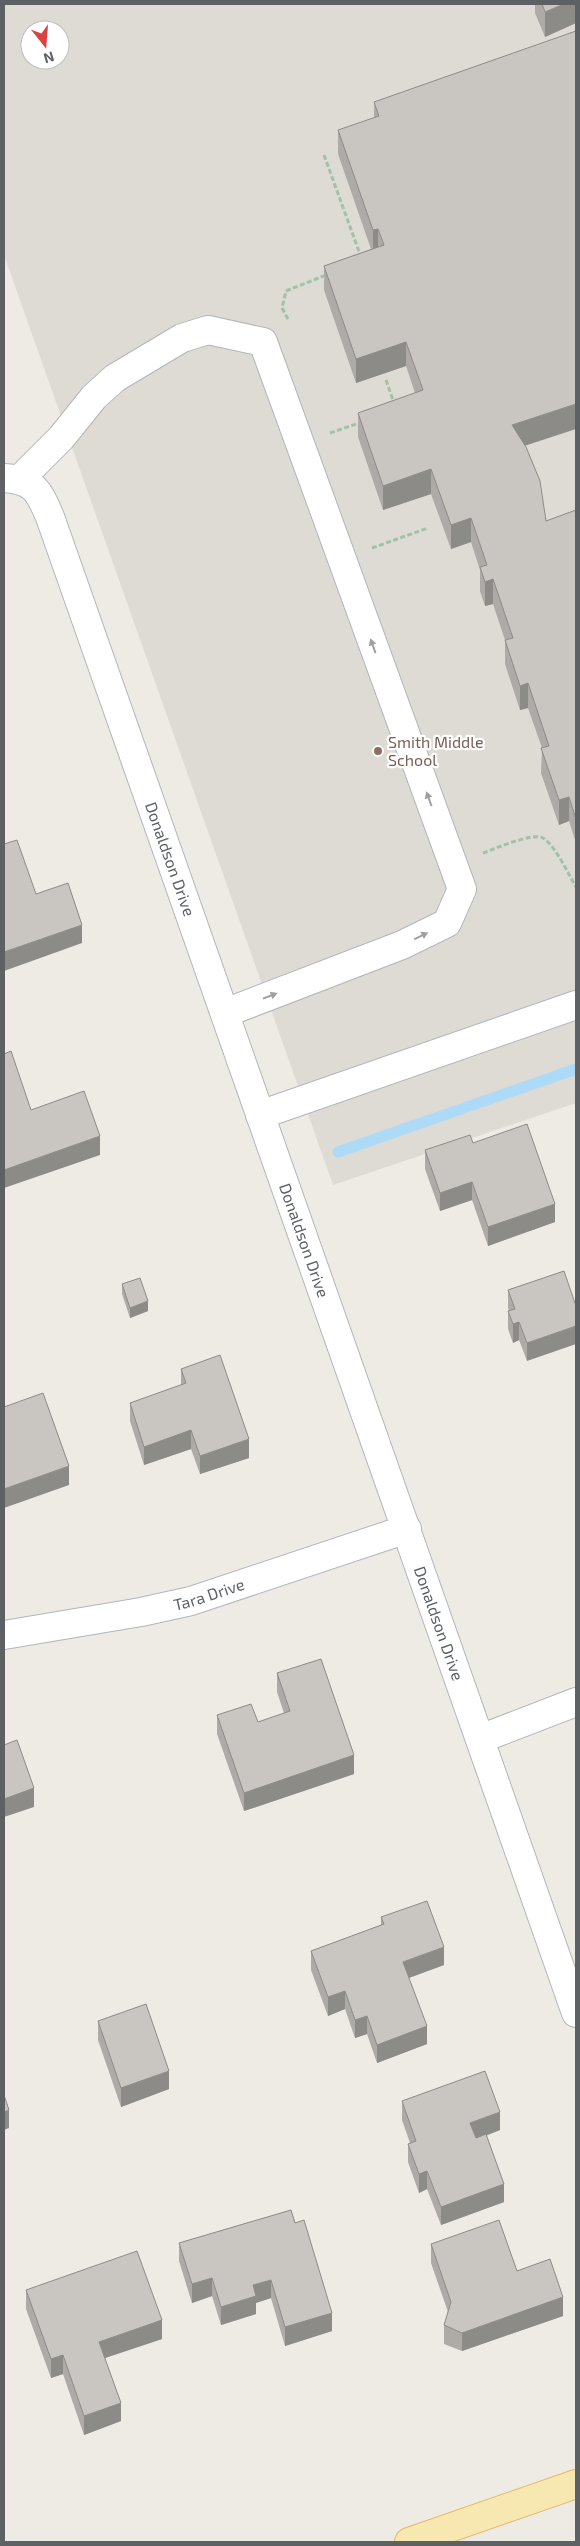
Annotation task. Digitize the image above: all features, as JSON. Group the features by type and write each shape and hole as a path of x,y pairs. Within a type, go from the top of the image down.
{"main road":[{"path":"409,2542 576,2484"}],"street":[{"path":"12,478 61,438 94,397 115,378 182,338 208,330 263,342 462,889 447,923 402,945 225,1013"},
{"name":"Donaldson Drive","path":"12,478 35,487 50,518 576,2013"},
{"path":"260,1115 576,1005"},
{"name":"Tara Drive","path":"4,1635 142,1612 191,1601 407,1529"},
{"path":"480,1739 576,1702"}],"path":[{"path":"324,154 363,262"},
{"path":"282,308 286,290 327,275"},
{"path":"386,380 397,410"},
{"path":"330,433 363,421"},
{"path":"372,548 428,528"},
{"path":"478,855 534,836 543,838 553,848 576,887"}],"shaded area":[{"name":"Smith Middle School","path":"4,4 576,4 576,1103 333,1185 4,255"}],"building":[{"path":"542,4 564,4 545,12"},
{"path":"576,31 576,404 512,425 526,447 540,481 546,521 576,510 576,819 569,797 559,800 541,748 549,746 528,683 520,686 505,640 513,638 493,579 485,582 480,567 487,565 471,518 451,525 431,469 383,486 358,413 423,390 406,342 356,359 324,266 384,245 378,229 373,230 338,130 379,116 374,102"},
{"path":"17,840 36,894 68,883 82,925 4,952 4,844"},
{"path":"11,1051 31,1110 84,1091 100,1136 4,1170 4,1054"},
{"path":"527,1124 555,1204 488,1227 472,1182 440,1193 425,1150 470,1135 473,1143"},
{"path":"564,1271 576,1306 576,1326 527,1343 519,1322 513,1324 508,1311 515,1309 508,1290"},
{"path":"140,1278 148,1301 130,1308 122,1284"},
{"path":"220,1355 249,1439 200,1456 191,1430 144,1447 130,1403 186,1383 181,1369"},
{"path":"43,1393 69,1466 4,1489 4,1407"},
{"path":"321,1659 354,1755 244,1793 217,1715 251,1704 258,1722 290,1711 277,1673"},
{"path":"17,1740 34,1788 4,1799 4,1745"},
{"path":"427,1901 444,1947 403,1962 427,2026 377,2045 367,2016 355,2020 345,1991 328,1997 311,1951 384,1924 381,1917"},
{"path":"146,2004 169,2071 121,2088 98,2021"},
{"path":"485,2071 500,2112 470,2123 476,2138 486,2134 504,2184 441,2207 427,2171 419,2174 408,2144 416,2141 402,2101"},
{"path":"4,2095 9,2110 4,2112"},
{"path":"291,2210 295,2223 304,2220 332,2313 285,2327 271,2280 253,2285 256,2296 221,2307 212,2278 192,2284 179,2243"},
{"path":"499,2220 517,2271 550,2259 563,2297 462,2333 444,2325 451,2302 431,2244"},
{"path":"137,2251 162,2320 99,2342 121,2403 84,2416 63,2355 51,2359 26,2290"}],"waterway":[{"path":"338,1152 576,1069"}],"place":[{"name":"Smith Middle School","path":"378,751"}]}
